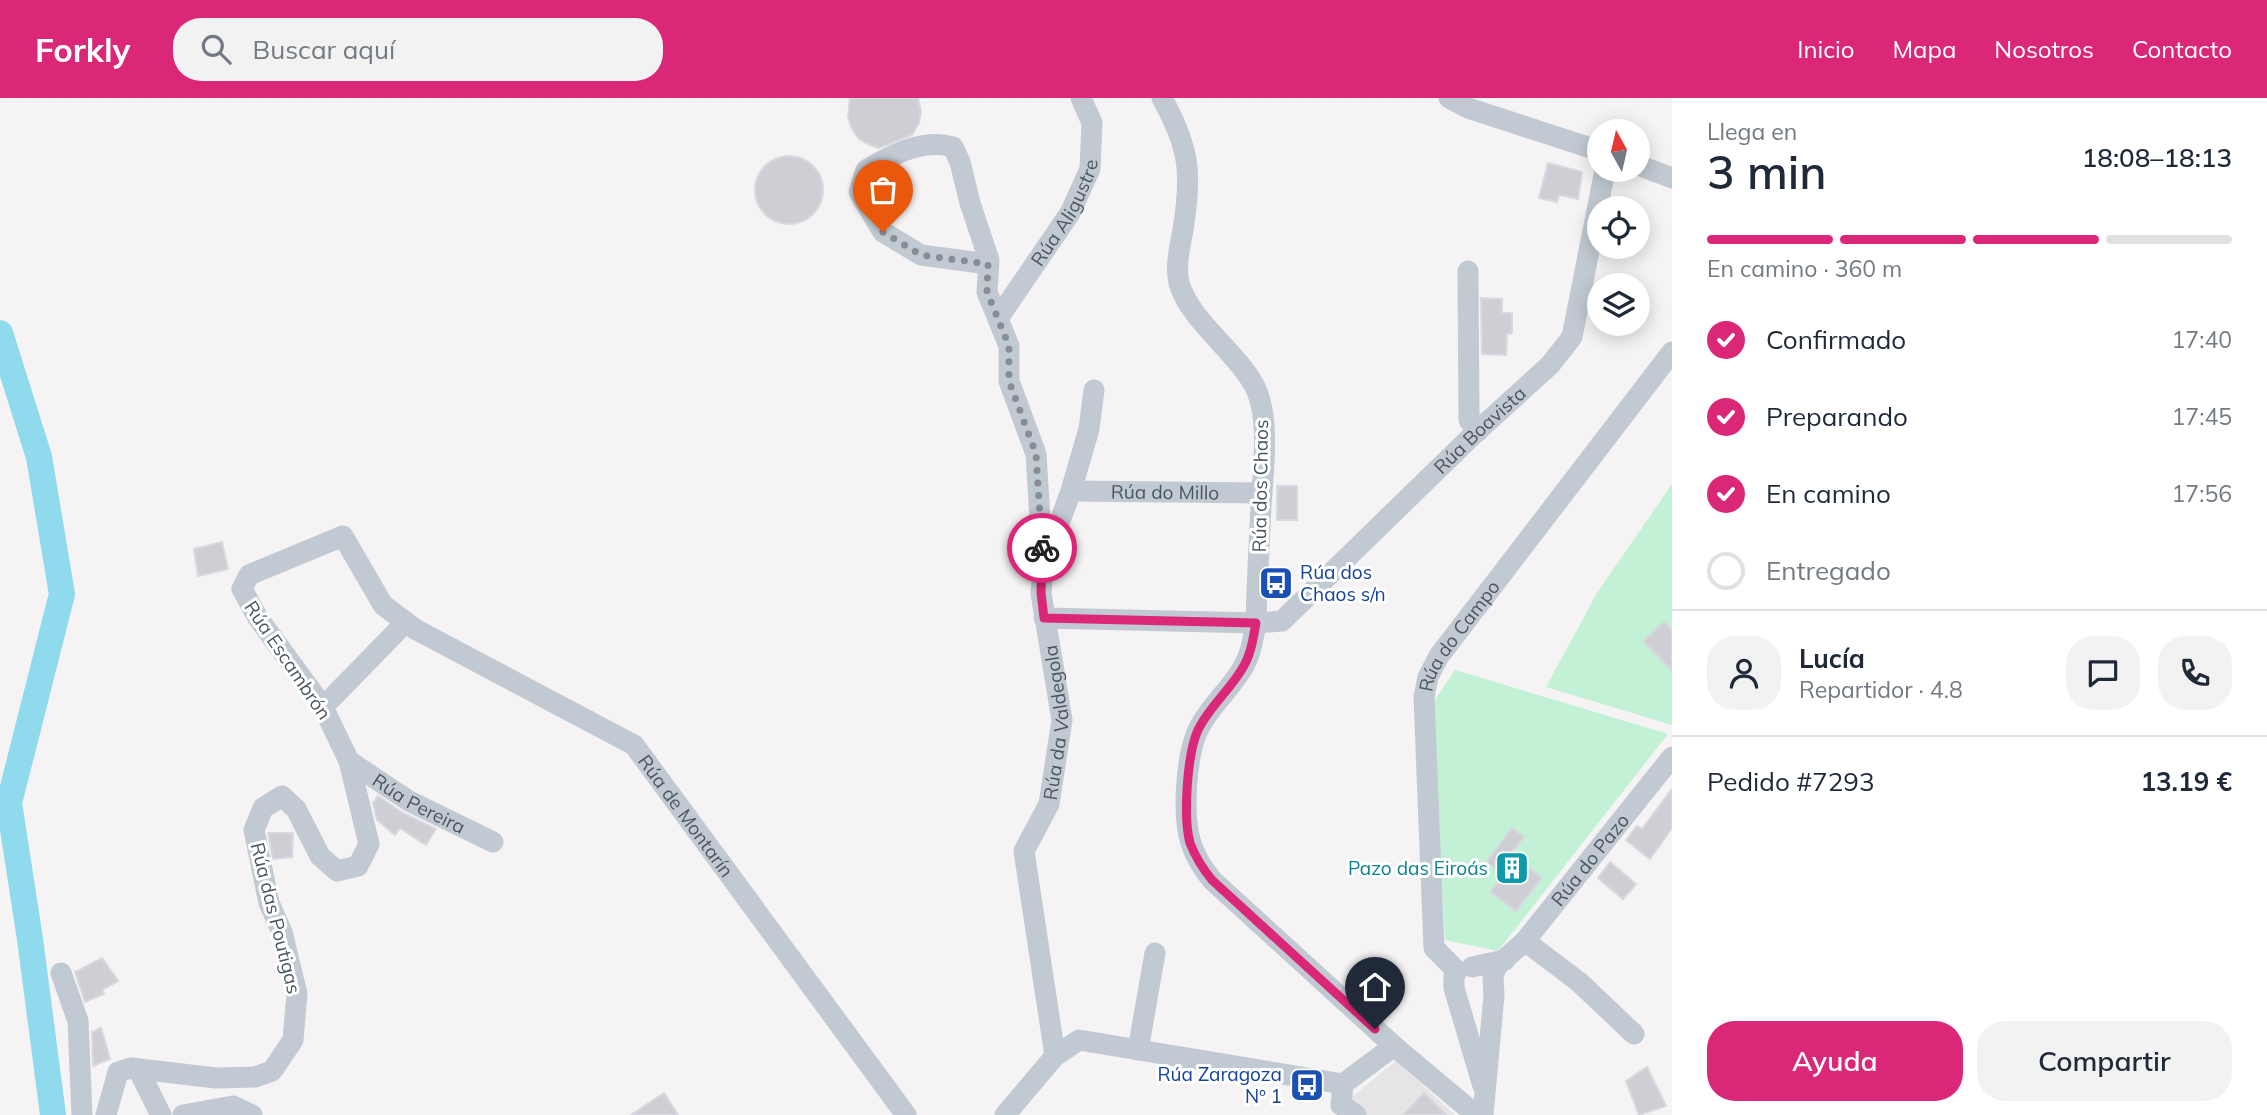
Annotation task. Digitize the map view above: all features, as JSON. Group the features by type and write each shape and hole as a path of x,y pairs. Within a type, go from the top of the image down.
{"street":[{"name":"Rúa Aligustre","path":"999,317 1070,213 1090,169 1092,123 1081,98"},
{"name":"Rúa dos Chaos","path":"1162,98 1177,124 1185,146 1189,179 1188,203 1177,264 1180,285 1195,311 1245,372 1260,400 1264,442 1256,623 1252,648 1243,668 1198,730 1192,748 1188,779 1189,840 1212,880 1394,1046 1476,1115"},
{"path":"1449,98 1468,108 1587,147"},
{"path":"988,264 921,255 883,232 859,192 866,170 891,155 939,143 953,147 960,162 988,264 987,292 1009,346 1009,381 1036,454 1043,567"},
{"path":"1650,170 1672,178"},
{"name":"Rúa Boavista","path":"1044,618 1256,623 1282,621 1550,365 1572,337 1603,182"},
{"path":"1468,271 1469,420 1478,431"},
{"name":"Rúa do Campo","path":"1465,969 1434,948 1424,697 1428,677 1439,656 1672,352"},
{"name":"Rúa da Valdegola","path":"1055,1056 1024,851 1049,804 1062,720 1044,618 1041,593 1043,567 1071,491 1089,429 1094,390"},
{"name":"Rúa do Millo","path":"1071,491 1262,493"},
{"name":"Rúa de Montarín","path":"343,536 383,605 406,622 634,745 906,1115"},
{"name":"Rúa Escambrón","path":"343,536 249,575 242,589 258,618 323,707 349,761"},
{"path":"323,707 406,622"},
{"name":"Rúa do Pazo","path":"1484,1105 1494,995 1493,977 1496,967 1525,941 1672,757"},
{"name":"Rúa Pereira","path":"349,761 409,801 493,842"},
{"name":"Rúa das Poutigas","path":"138,1069 216,1078 256,1077 272,1071 293,1040 297,994 282,932 269,903 254,830 263,808 282,796 296,809 320,856 337,871 358,866 369,844 349,761"},
{"path":"1525,941 1579,982 1633,1034"},
{"path":"1138,1050 1155,953"},
{"name":"Rúa do Pazo","path":"1484,1105 1454,988 1454,977 1465,969 1504,960"},
{"path":"1465,969 1489,982 1494,995"},
{"path":"61,973 78,1021 82,1115"},
{"path":"1005,1115 1055,1056 1079,1040 1343,1084 1394,1046"},
{"path":"106,1115 118,1072 131,1068 138,1069 161,1115"},
{"path":"1343,1084 1341,1105 1356,1115"},
{"path":"183,1115 233,1107 252,1115"}],"shaded area":[{"path":"1396,1061 1455,1115 1363,1115 1347,1101"}],"green space":[{"path":"1672,484 1672,725 1546,687 1597,593"},
{"path":"1455,670 1668,734 1498,951 1445,940 1433,703"}],"building":[{"path":"850,98 918,98 921,111 919,123 912,135 879,148 870,145 859,139 852,129 848,117"},
{"path":"789,156 802,159 813,166 820,177 823,190 820,203 813,214 802,221 789,224 776,221 765,214 758,203 755,190 758,177 765,166 776,159"},
{"path":"1548,163 1582,172 1578,199 1559,195 1557,202 1539,198"},
{"path":"1481,298 1502,299 1502,313 1512,313 1512,333 1507,334 1506,355 1482,354"},
{"path":"1277,486 1297,486 1297,520 1277,520"},
{"path":"222,542 228,569 198,576 194,549"},
{"path":"1664,622 1672,630 1672,671 1643,641"},
{"path":"1672,789 1672,828 1650,859 1626,840 1637,826 1642,829"},
{"path":"378,796 403,813 436,829 426,845 400,828 395,835 377,820 373,803"},
{"name":"Pazo das Eiroás","path":"1512,828 1524,837 1511,854 1542,878 1516,911 1490,892 1504,875 1486,862"},
{"path":"268,833 293,833 292,857 273,859"},
{"path":"1610,862 1636,884 1623,899 1598,878"},
{"path":"102,958 118,981 102,990 104,994 85,1002 75,972"},
{"path":"101,1028 110,1059 93,1066 92,1032"},
{"path":"1647,1067 1666,1106 1639,1115 1626,1081"},
{"path":"664,1093 678,1115 631,1115"},
{"path":"1424,1093 1446,1115 1403,1115"}],"waterway":[{"path":"0,333 39,457 62,594 9,803 53,1115"}],"way so far":[{"path":"883,232 921,255 988,264 987,292 1009,346 1009,381 1036,454 1042,548"}],"place":[{"name":"Rúa dos Chaos s/n","path":"1276,583"},
{"name":"Pazo das Eiroás","path":"1512,868"},
{"name":"Rúa Zaragoza Nº 1","path":"1307,1085"}],"route":[{"path":"1042,548 1041,593 1044,618 1256,623 1252,648 1243,668 1212,708 1198,730 1192,748 1188,779 1189,840 1212,880 1375,1029"}]}
